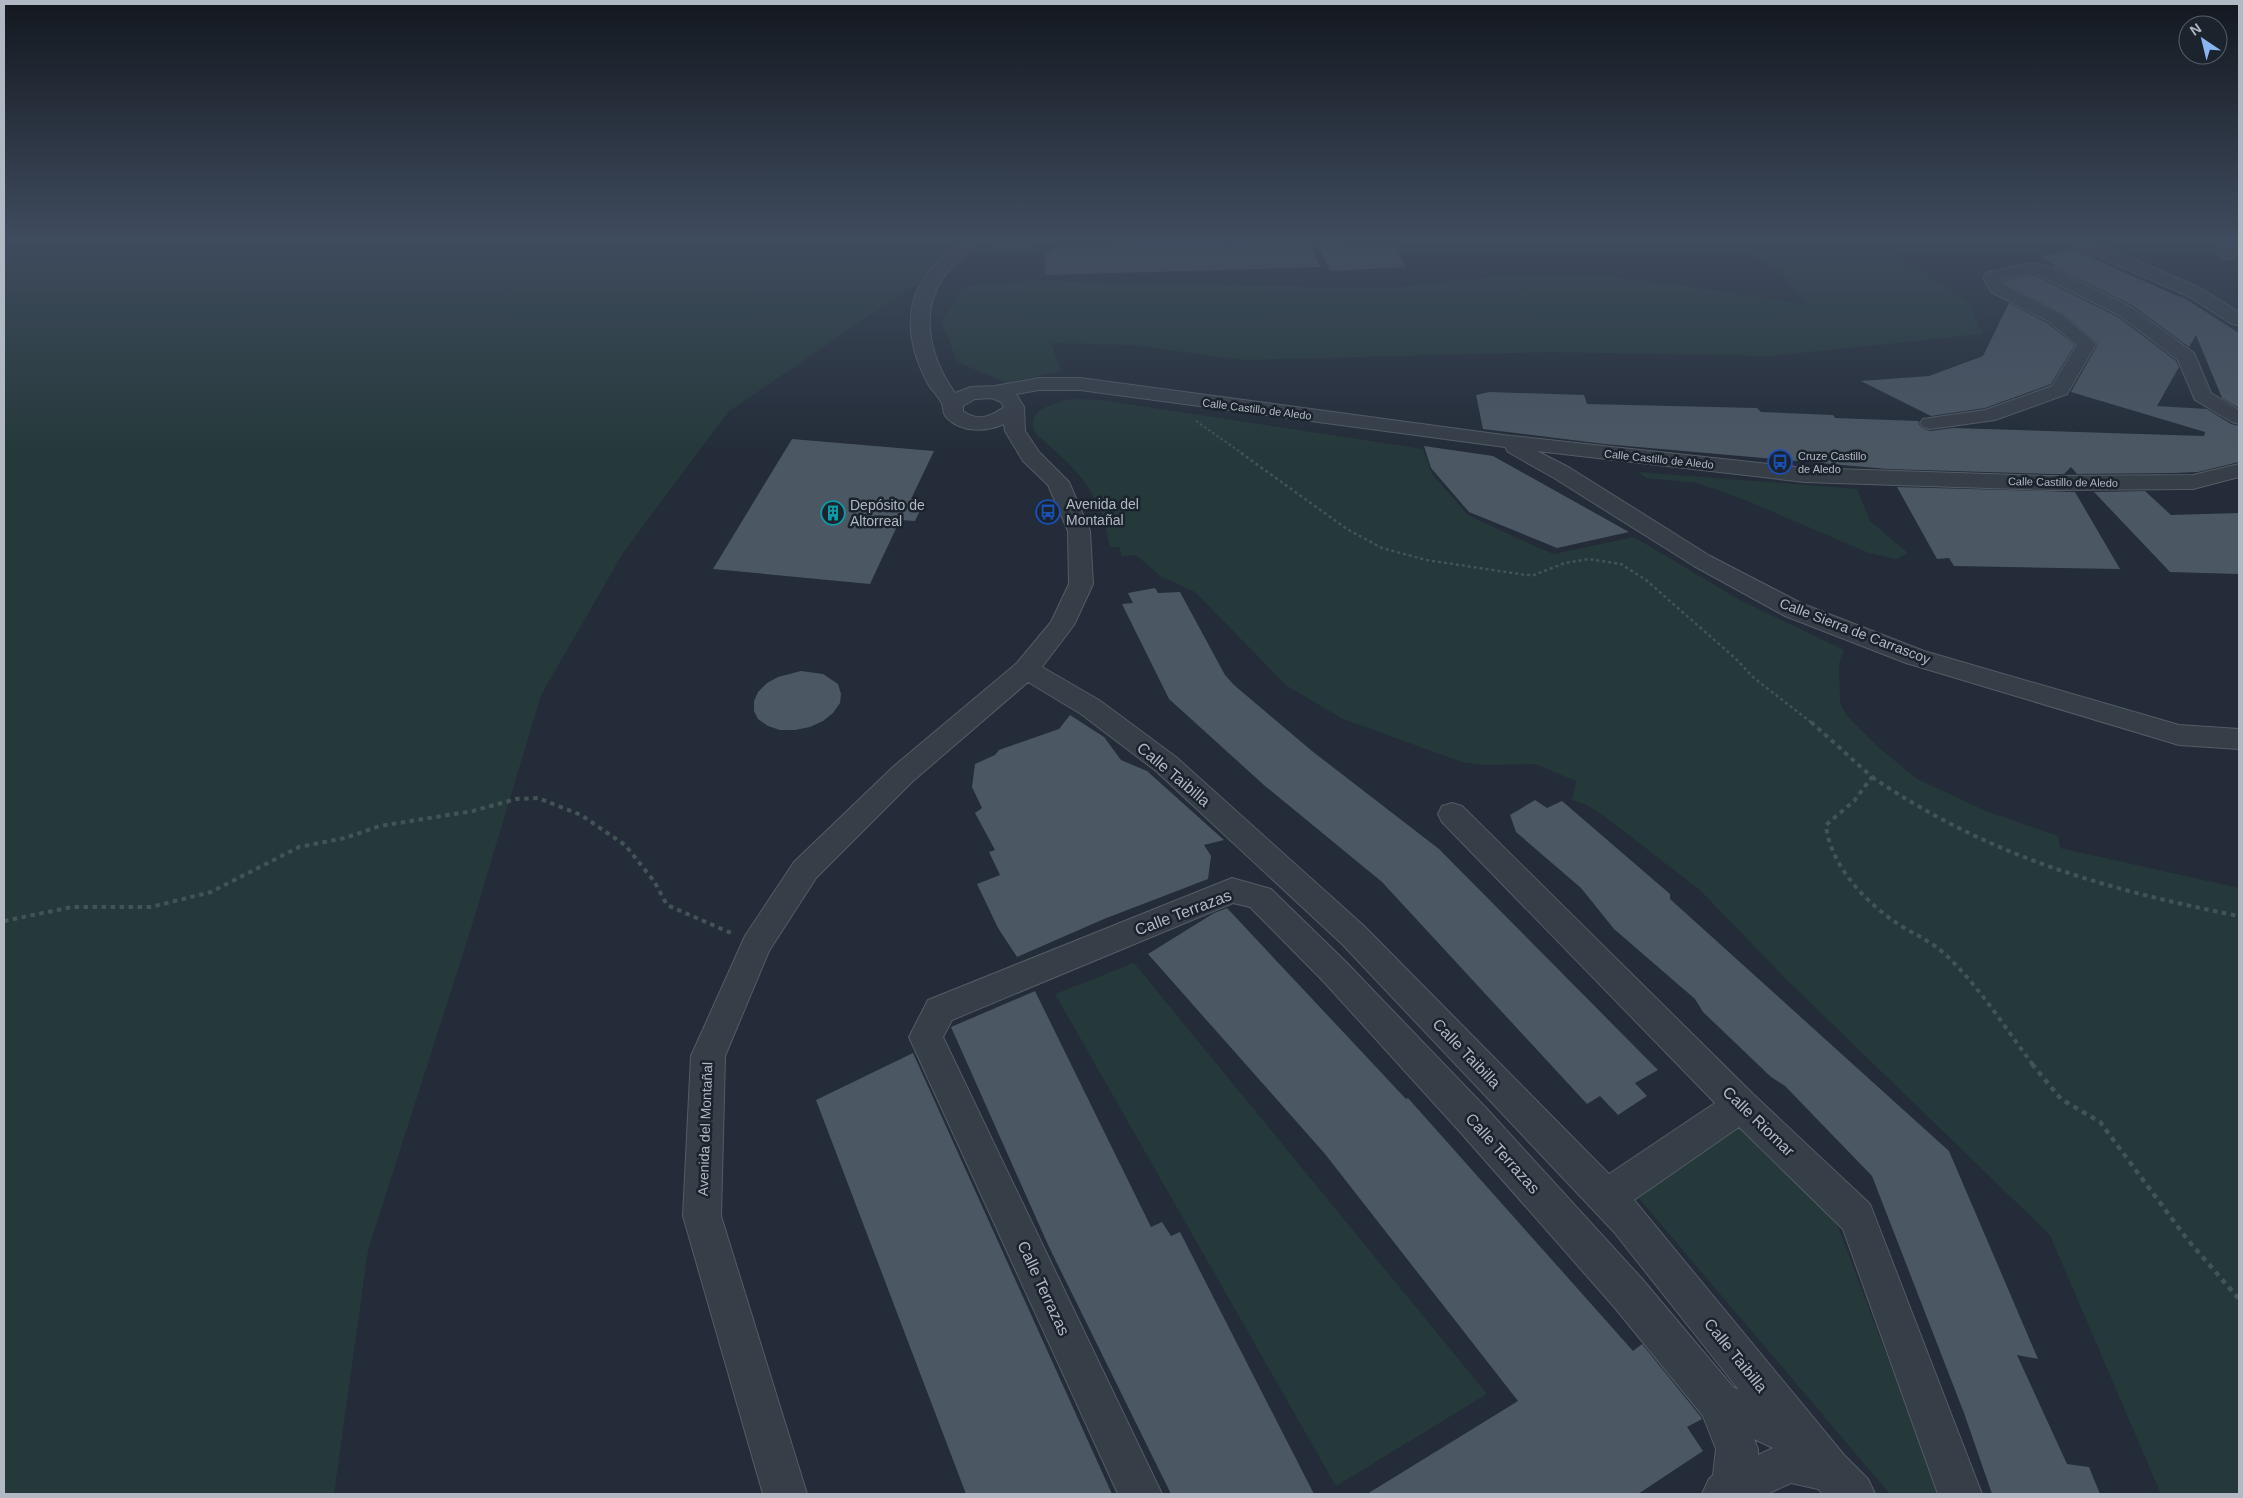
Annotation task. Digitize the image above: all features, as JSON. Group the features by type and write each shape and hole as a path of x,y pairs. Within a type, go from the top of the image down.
{"street":[{"path":"922,311 919,325 923,348 937,382 953,405"},
{"path":"1930,423 1988,416 2060,390 2087,344 2054,317 2042,311"},
{"path":"2125,311 2187,357 2202,396 2239,418"},
{"path":"2224,311 2239,320"},
{"path":"930,364 954,379 1009,398 1014,409"},
{"name":"Calle Castillo de Aledo","path":"953,405 960,398 971,393 990,392 1039,384 1080,384 1503,441 1805,475 2051,483 2192,482 2239,470"},
{"name":"Calle Castillo de Aledo","path":"975,424 999,421 1014,409 1055,391 1080,384"},
{"name":"Avenida del Montañal","path":"953,405 953,413 961,420 975,424 1032,456"},
{"name":"Avenida del Montañal","path":"785,1494 702,1216 708,1056 756,945 805,870 903,774 985,706 1026,669 1062,625 1081,584 1079,531 1058,482 1032,456 1015,431 1014,409"},
{"name":"Calle Sierra de Carrascoy","path":"1503,441 1562,473 1702,561 1794,610 1915,657 2179,735 2239,739"},
{"name":"Calle Taibilla","path":"1026,669 1090,706 1166,764 1353,936 1628,1219 1828,1468"},
{"name":"Calle Riomar","path":"1452,814 1857,1217 1960,1494"},
{"name":"Calle Terrazas","path":"1140,1494 926,1037 940,1010 1232,890 1260,898 1335,972 1474,1121 1623,1286 1718,1402 1828,1468"},
{"path":"1607,1197 1742,1104"},
{"path":"1718,1402 1737,1449 1729,1491"},
{"path":"1729,1491 1790,1462 1828,1468"}],"path":[{"path":"1173,398 1190,418 1270,473 1346,529 1382,548 1426,560 1526,575 1534,575 1565,563 1589,559 1610,560 1621,564 1666,596 1735,658 1754,678 1801,714 1872,777 1936,820 1962,833 2070,875 2165,902 2239,916"},
{"path":"1872,777 1854,801 1826,825 1825,836 1849,878 1884,913 1901,926 1932,942 1964,974 2048,1085 2061,1099 2100,1122 2188,1239 2239,1299"},
{"path":"4,921 72,907 151,907 211,892 299,847 345,838 380,826 432,816 473,811 516,798 538,798 581,815 625,845 654,881 667,905 756,945"}],"green space":[{"path":"4,311 876,311 728,412 623,553 541,695 468,938 368,1250 334,1494 4,1494"},
{"path":"949,311 1973,311 1983,334 1770,356 1551,352 1245,360 1130,345 1051,343 1061,371 1007,383 957,362 942,322"},
{"path":"1071,399 1101,400 1423,449 1432,474 1468,515 1554,554 1634,537 1738,599 1844,650 1839,664 1840,703 1847,716 1878,747 1917,779 1986,811 2058,836 2060,848 2239,888 2239,1494 2161,1494 2050,1235 1787,980 1700,890 1604,816 1587,805 1572,800 1576,781 1535,764 1485,765 1462,762 1343,719 1287,686 1195,592 1160,576 1136,555 1121,556 1120,547 1110,547 1100,510 1086,483 1065,460 1037,435 1033,427 1033,420 1041,410"},
{"path":"1638,472 1857,489 1870,521 1908,553 1896,559 1869,553 1750,502 1698,483 1646,478"},
{"path":"1134,963 1487,1394 1336,1486 1055,994"},
{"path":"1745,1116 1832,1211 1939,1494 1890,1494 1631,1189"}],"building":[{"path":"2005,311 2024,311 2047,323 2075,345 2051,384 1985,408 1931,416 1861,381 1929,376 1983,356"},
{"path":"2059,311 2106,311 2118,317 2176,361 2179,367 2157,406 2207,409 2231,424 2239,426 2239,462 2198,472 2174,473 2077,474 2071,467 2064,474 1887,469 1604,444 1483,429 1476,395 1489,392 1584,395 1587,404 1757,408 1761,412 1833,415 1835,418 1919,421 1918,423 1922,428 1930,431 1953,428 2204,436 2205,432 2071,392 2098,344"},
{"path":"2140,311 2204,311 2239,333 2239,408 2222,398 2196,335 2189,347"},
{"name":"Depósito de Altorreal","path":"792,439 934,451 911,499 925,500 915,521 900,520 870,584 713,569"},
{"path":"1424,446 1493,456 1629,532 1557,548 1469,512 1431,468"},
{"path":"1897,487 2075,492 2120,569 1954,566 1949,558 1937,559"},
{"path":"2145,491 2171,515 2239,513 2239,574 2170,572 2094,492"},
{"path":"1155,588 1158,593 1180,592 1225,675 1234,685 1312,751 1439,849 1658,1070 1635,1083 1647,1096 1618,1115 1600,1096 1587,1104 1382,882 1265,786 1169,699 1122,604 1133,603 1128,593"},
{"path":"801,671 823,674 838,684 841,694 840,703 833,713 823,721 810,727 795,730 780,730 768,726 758,719 754,711 754,701 758,692 767,683 778,677"},
{"path":"1070,715 1104,737 1121,760 1147,771 1224,840 1204,845 1211,856 1208,879 1104,919 1017,957 998,928 977,884 1000,875 989,852 995,850 975,813 982,808 972,787 975,764 995,755 999,750 1059,729"},
{"path":"1535,800 1547,808 1562,801 1670,894 1670,899 1949,1151 2038,1359 2017,1355 2067,1464 2089,1467 2100,1494 1992,1494 1964,1413 1872,1176 1785,1086 1771,1077 1703,1012 1695,999 1614,929 1581,888 1516,832 1510,815"},
{"path":"1227,908 1406,1099 1408,1098 1633,1351 1642,1344 1701,1417 1702,1419 1687,1427 1703,1451 1638,1494 1367,1494 1518,1401 1325,1154 1148,954 1214,913"},
{"path":"1035,991 1151,1227 1162,1222 1171,1236 1180,1232 1314,1494 1171,1494 1049,1247 951,1027"},
{"path":"913,1053 1112,1494 966,1494 816,1100"}],"place":[{"name":"Cruze Castillo de Aledo","path":"1780,462"},
{"name":"Avenida del Montañal","path":"1048,512"},
{"name":"Depósito de Altorreal","path":"833,513"}]}
